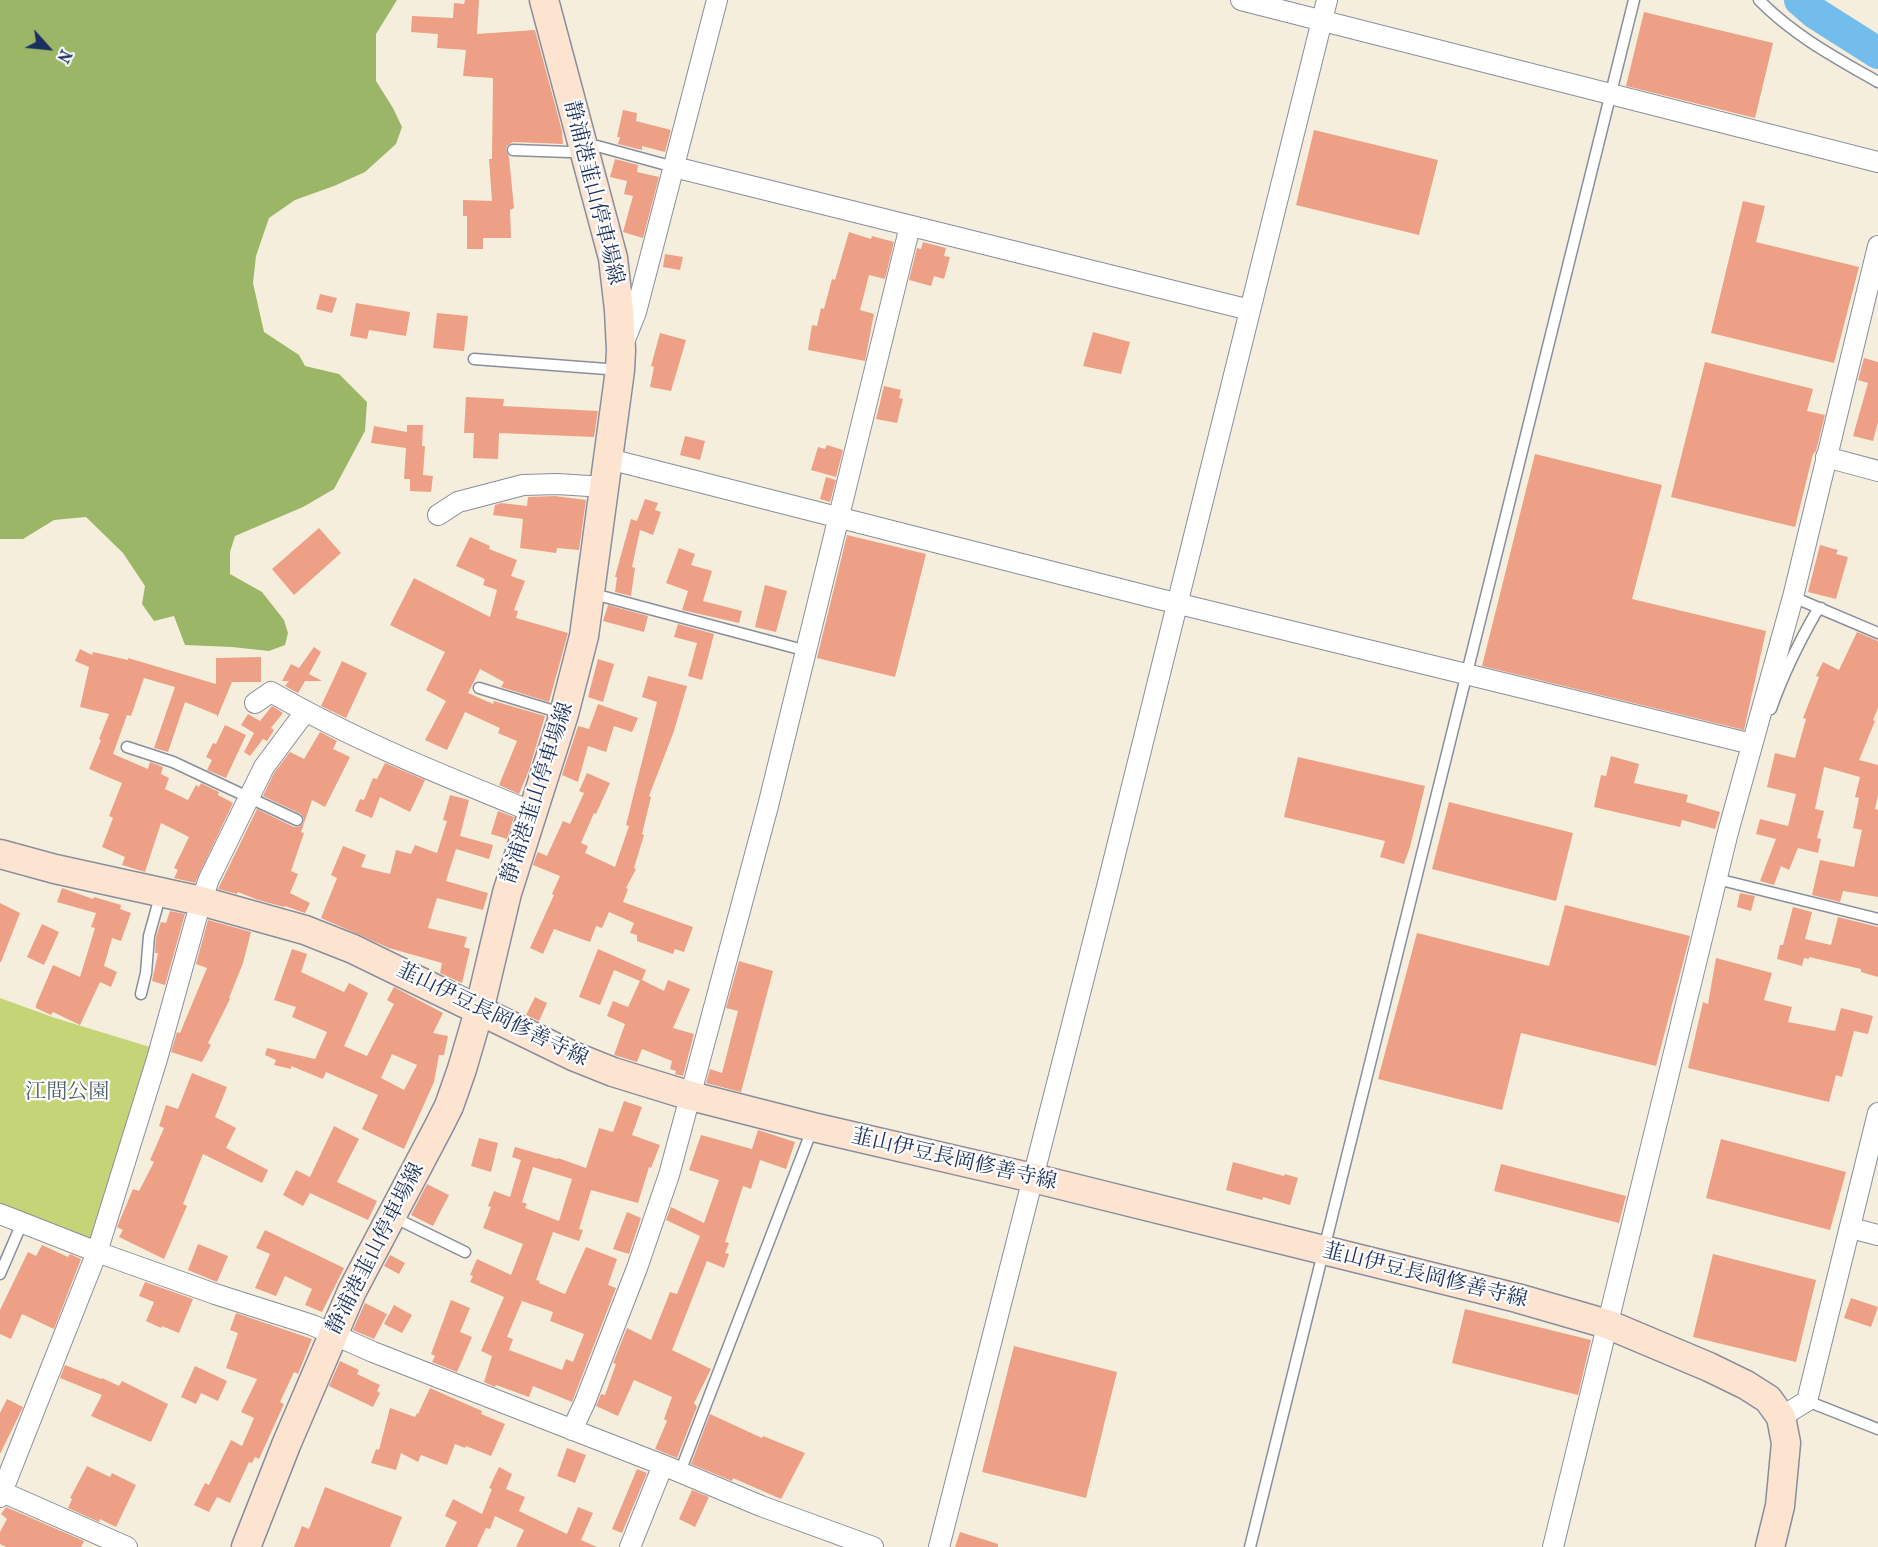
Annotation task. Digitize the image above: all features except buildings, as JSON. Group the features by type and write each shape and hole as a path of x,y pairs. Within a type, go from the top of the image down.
{"main road":[{"name":"静浦港韮山停車場線","path":"246,1547 286,1445 352,1291 449,1106 479,1011 507,892 564,714 584,636 609,459 620,360 613,258 544,0"},
{"name":"韮山伊豆長岡修善寺線","path":"0,854 55,869 201,901 305,930 353,949 573,1056 613,1072 691,1096 1517,1298 1607,1324 1746,1385 1768,1399 1781,1417"},
{"path":"1770,1547 1780,1506 1785,1460 1786,1443 1781,1417"}],"street":[{"path":"620,360 636,312 717,0"},
{"path":"1241,0 1878,162"},
{"path":"939,1547 1178,602 1327,0"},
{"path":"674,167 1250,310"},
{"path":"572,1430 637,1268 669,1175 807,651 910,226"},
{"path":"1553,1547 1717,879 1793,597 1878,246"},
{"path":"1826,457 1878,471"},
{"path":"609,459 1151,597 1753,741"},
{"path":"438,516 458,502 523,485 542,483 605,487"},
{"path":"255,703 271,692 304,712 407,760 533,812"},
{"path":"128,1547 1,1493 97,1252 157,1059 209,879 264,767 304,712"},
{"path":"1781,1417 1807,1401 1878,1113"},
{"path":"0,1214 215,1294 312,1325 780,1513 873,1547"},
{"path":"1851,1228 1878,1235"},
{"path":"630,1547 672,1468"}],"lane":[{"path":"1250,1547 1634,0"},
{"path":"1759,0 1783,23 1878,82"},
{"path":"513,150 569,152 597,146 674,167"},
{"path":"474,359 620,360"},
{"path":"590,592 807,651"},
{"path":"1793,597 1878,633"},
{"path":"1753,741 1767,722 1782,677 1818,609 1821,608"},
{"path":"478,688 564,714"},
{"path":"127,747 173,762 297,820"},
{"path":"1717,879 1878,919"},
{"path":"141,994 146,974 149,936 162,892"},
{"path":"672,1468 813,1127"},
{"path":"391,1217 465,1252"},
{"path":"0,1274 21,1222"},
{"path":"1807,1401 1878,1429"}],"green space":[{"path":"0,0 397,0 376,34 376,81 402,127 396,144 365,172 295,200 269,218 256,256 253,283 264,332 299,355 305,366 339,374 367,402 365,431 334,489 303,507 235,536 230,552 230,574 262,592 284,620 288,633 285,645 269,651 185,645 174,616 154,621 142,604 145,586 123,553 86,517 54,520 23,539 0,539"},
{"name":"江間公園","path":"0,998 55,1018 150,1047 97,1226 88,1243 0,1208"}],"waterway":[{"path":"1800,0 1815,13 1878,53"}]}
